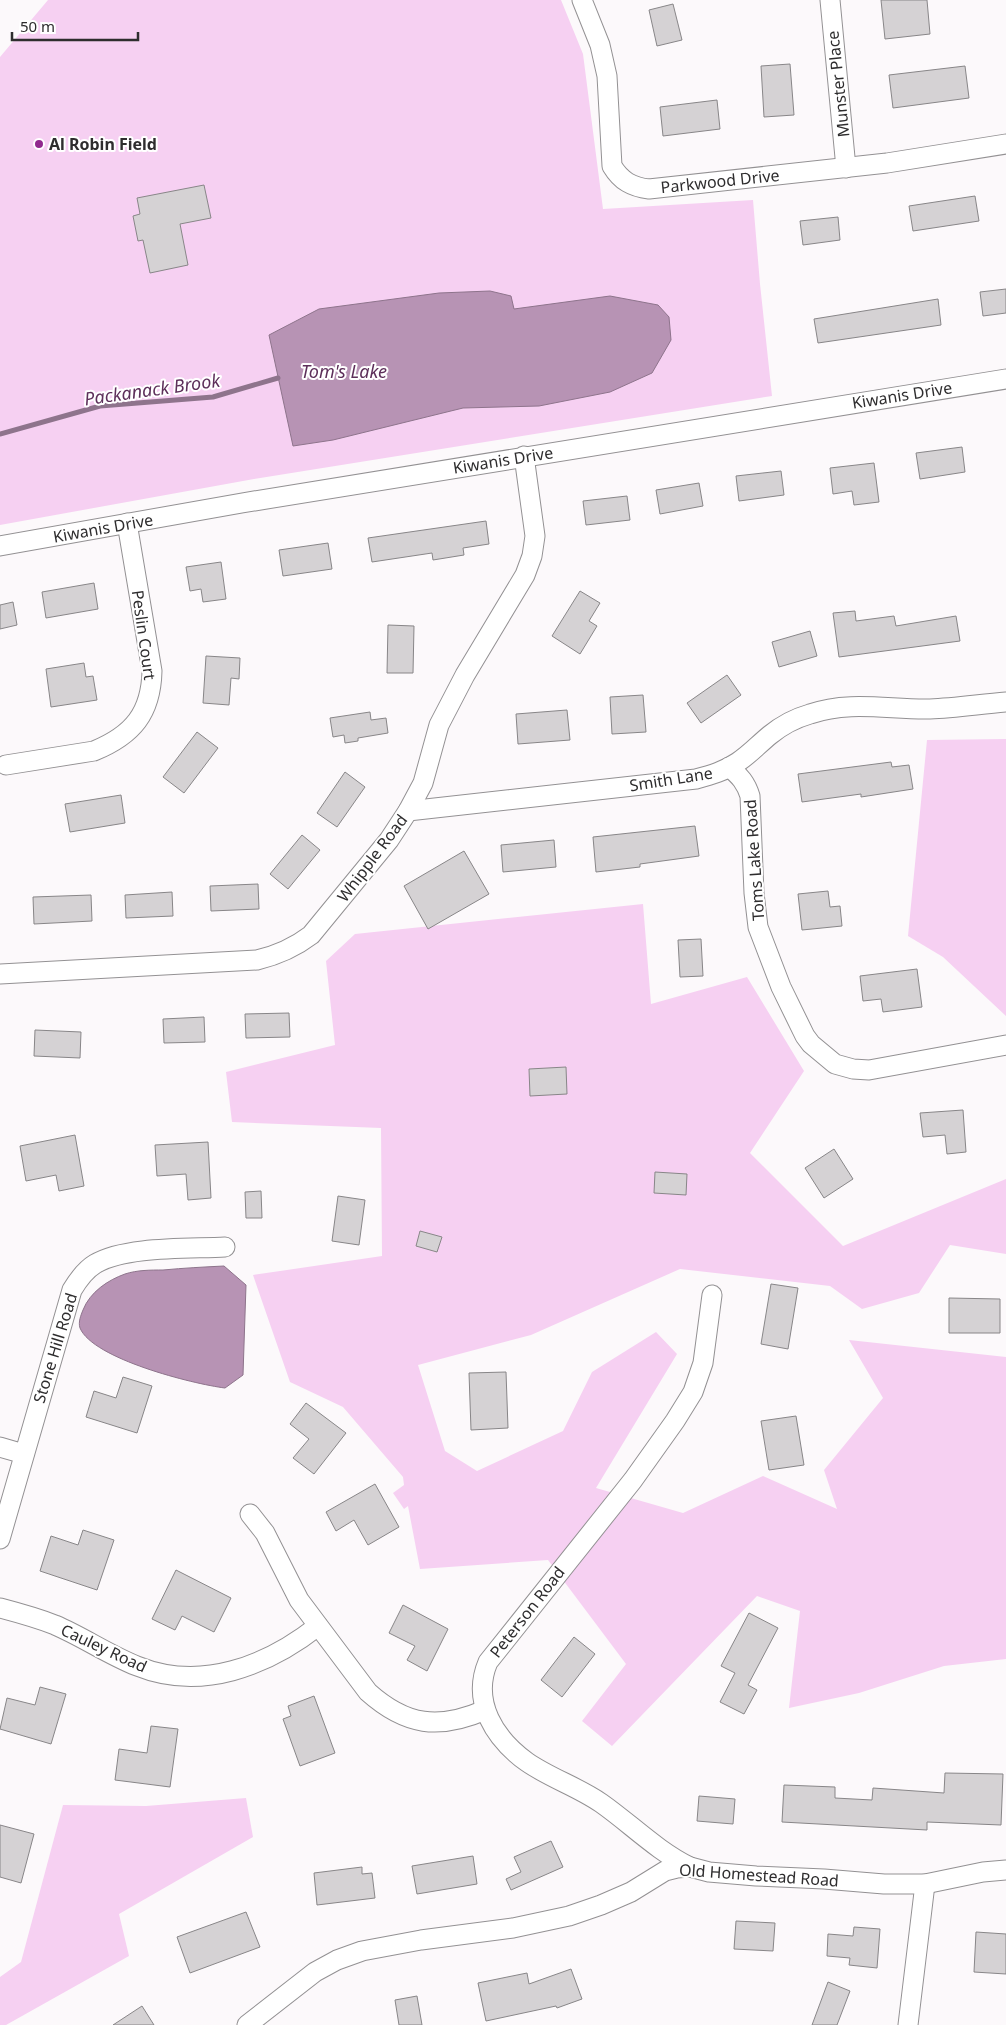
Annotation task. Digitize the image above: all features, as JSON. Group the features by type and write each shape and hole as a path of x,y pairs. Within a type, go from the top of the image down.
{"street":[{"name":"Parkwood Drive","path":"582,0 600,45 607,76 612,166 617,175 626,183 637,188 649,189 846,168 1006,144"},
{"name":"Munster Place","path":"830,0 846,168"},
{"name":"Kiwanis Drive","path":"0,546 524,456 1006,378"},
{"name":"Whipple Road","path":"0,974 257,960 278,955 296,946 311,935 389,840 408,811 423,783 439,725 465,675 525,575 532,556 535,536 524,456"},
{"name":"Peslin Court","path":"6,765 94,751 107,746 124,735 137,722 146,707 152,690 152,671 127,523"},
{"name":"Smith Lane","path":"408,811 696,779 717,773 729,767 754,750 769,735 788,723 810,714 834,708 860,706 930,709 1006,702"},
{"name":"Toms Lake Road","path":"729,767 743,779 750,796 754,893 758,926 781,987 805,1036 811,1044 835,1064 853,1069 869,1070 1006,1045"},
{"name":"Stone Hill Road","path":"0,1539 72,1290 81,1276 94,1264 111,1256 130,1252 225,1247"},
{"name":"Peterson Road","path":"690,1867 674,1859 599,1802 528,1763 511,1749 497,1733 485,1710 481,1686 488,1662 633,1480 693,1392 702,1363 712,1295"},
{"path":"0,1446 24,1454"},
{"path":"250,1514 265,1533 299,1600 368,1692 381,1704 415,1720 433,1722 451,1722 485,1710"},
{"name":"Cauley Road","path":"0,1608 55,1625 137,1666 175,1676 221,1675 244,1668 272,1657 318,1626"},
{"name":"Old Homestead Road","path":"247,2025 315,1972 337,1960 362,1951 421,1940 513,1928 570,1916 631,1892 665,1871 677,1868 690,1867 709,1872 884,1884 925,1884 983,1872 1006,1870"},
{"path":"908,2025 925,1884"}],"shaded area":[{"path":"48,0 561,0 583,54 603,209 753,200 772,396 254,479 0,525 0,57"},
{"path":"1006,739 1006,1016 943,957 908,936 927,740"},
{"path":"643,904 651,1004 747,977 804,1071 750,1153 843,1246 1006,1179 1006,1254 950,1245 919,1293 862,1309 830,1286 680,1269 531,1335 418,1365 445,1451 477,1471 563,1431 592,1372 656,1332 677,1354 596,1488 683,1513 763,1476 837,1509 824,1470 883,1398 849,1340 1006,1357 1006,1659 944,1666 859,1693 789,1708 800,1611 757,1596 612,1746 582,1721 626,1664 548,1560 420,1569 408,1506 404,1509 393,1493 404,1485 403,1477 343,1407 290,1382 253,1275 382,1256 381,1128 232,1122 226,1072 335,1045 326,961 355,934"},
{"path":"246,1798 253,1837 119,1914 129,1956 6,2025 0,2025 0,1977 21,1962 63,1805 146,1806"}],"water":[{"name":"Tom's Lake","path":"490,291 511,296 514,309 610,296 658,305 669,317 671,340 652,373 610,392 539,406 463,408 333,440 293,446 269,335 319,309 439,293"},
{"path":"224,1266 246,1285 243,1375 225,1388 168,1375 123,1360 89,1339 80,1328 81,1316 90,1298 106,1283 119,1277 139,1271"}],"building":[{"path":"881,0 927,0 930,34 885,39"},
{"path":"673,4 682,40 657,46 649,10"},
{"path":"790,64 794,115 764,117 761,66"},
{"path":"965,66 969,98 893,108 889,75"},
{"path":"717,100 720,129 663,136 660,107"},
{"path":"204,185 211,218 180,224 188,265 150,273 143,240 138,241 133,216 140,214 137,198"},
{"path":"975,196 979,221 913,231 909,206"},
{"path":"838,217 840,240 803,245 800,221"},
{"path":"1006,289 1006,313 983,316 980,292"},
{"path":"938,299 941,325 818,343 814,319"},
{"path":"962,447 965,472 920,479 916,453"},
{"path":"874,463 879,502 854,505 852,491 833,494 830,468"},
{"path":"781,471 784,495 739,501 736,476"},
{"path":"699,483 703,506 660,514 656,490"},
{"path":"627,496 630,520 586,525 583,501"},
{"path":"486,521 489,544 463,548 464,555 433,560 432,553 372,562 368,538"},
{"path":"328,543 332,569 283,576 279,550"},
{"path":"221,562 226,599 203,602 201,589 190,591 186,567"},
{"path":"94,583 98,609 46,618 42,592"},
{"path":"580,591 600,603 589,621 597,626 580,654 552,636"},
{"path":"13,602 17,625 0,629 0,605"},
{"path":"855,611 856,621 894,616 896,626 956,616 960,641 839,657 833,613"},
{"path":"388,625 414,626 413,673 387,673"},
{"path":"810,631 817,656 779,667 772,642"},
{"path":"206,656 240,658 239,679 231,678 229,705 203,703"},
{"path":"84,663 86,677 93,676 97,700 51,707 46,669"},
{"path":"727,675 741,695 701,723 687,703"},
{"path":"643,695 646,732 612,734 610,697"},
{"path":"567,710 570,740 518,744 516,714"},
{"path":"370,712 371,720 386,718 388,733 358,738 358,741 345,743 344,735 333,737 330,718"},
{"path":"197,732 218,748 184,793 163,777"},
{"path":"891,762 892,767 909,765 913,789 861,797 861,794 802,802 798,774"},
{"path":"345,772 365,787 337,827 317,813"},
{"path":"121,795 125,823 70,832 65,804"},
{"path":"695,826 699,856 640,864 640,867 596,872 593,837"},
{"path":"302,835 320,850 288,889 270,874"},
{"path":"554,840 556,867 503,872 501,845"},
{"path":"464,851 489,894 428,929 404,886"},
{"path":"258,884 259,909 211,911 210,886"},
{"path":"828,891 830,907 840,906 842,926 802,930 798,894"},
{"path":"172,892 173,916 126,918 125,895"},
{"path":"91,895 92,921 34,924 33,897"},
{"path":"701,939 703,976 680,977 678,940"},
{"path":"917,969 922,1007 883,1012 881,999 863,1001 860,976"},
{"path":"289,1013 290,1037 246,1038 245,1014"},
{"path":"204,1017 205,1042 164,1043 163,1019"},
{"path":"35,1030 81,1032 80,1058 34,1056"},
{"path":"566,1067 567,1094 530,1096 529,1069"},
{"path":"963,1110 966,1152 947,1154 945,1135 923,1137 920,1113"},
{"path":"75,1135 84,1186 59,1191 56,1175 26,1181 20,1146"},
{"path":"208,1142 211,1198 188,1200 186,1174 157,1176 155,1145"},
{"path":"834,1149 853,1179 824,1198 805,1168"},
{"path":"655,1172 687,1174 686,1195 654,1193"},
{"path":"261,1191 262,1218 246,1218 245,1192"},
{"path":"338,1196 365,1200 359,1245 332,1241"},
{"path":"420,1231 442,1237 437,1252 416,1246"},
{"path":"771,1284 798,1288 788,1349 761,1344"},
{"path":"949,1298 1000,1299 1000,1333 949,1333"},
{"path":"506,1372 508,1428 471,1430 469,1373"},
{"path":"123,1377 152,1386 137,1433 86,1417 94,1391 116,1398"},
{"path":"306,1403 346,1433 314,1474 293,1458 309,1439 290,1424"},
{"path":"796,1416 804,1465 769,1470 761,1421"},
{"path":"375,1484 399,1527 368,1545 354,1520 336,1531 326,1512"},
{"path":"83,1530 114,1540 97,1590 40,1571 51,1536 78,1545"},
{"path":"176,1570 231,1598 214,1632 182,1616 175,1630 152,1619"},
{"path":"403,1605 448,1629 427,1671 407,1660 415,1646 389,1633"},
{"path":"749,1613 778,1628 748,1685 757,1690 744,1714 720,1702 735,1673 721,1666"},
{"path":"574,1637 595,1654 562,1697 541,1680"},
{"path":"40,1687 66,1694 51,1744 0,1729 7,1698 35,1705"},
{"path":"314,1696 335,1753 300,1766 283,1719 291,1716 288,1706"},
{"path":"151,1726 178,1729 170,1787 115,1780 119,1749 147,1753"},
{"path":"945,1773 1003,1774 1001,1825 927,1822 927,1830 782,1822 784,1785 835,1787 835,1798 872,1800 873,1788 944,1793"},
{"path":"699,1796 735,1799 733,1824 697,1821"},
{"path":"0,1825 34,1834 21,1883 0,1877"},
{"path":"551,1841 563,1867 511,1890 506,1879 521,1872 514,1857"},
{"path":"473,1856 477,1884 417,1894 412,1866"},
{"path":"362,1867 362,1874 372,1873 375,1898 317,1905 314,1873"},
{"path":"246,1912 260,1947 190,1973 177,1937"},
{"path":"736,1921 775,1923 773,1951 734,1949"},
{"path":"854,1927 880,1929 877,1968 849,1965 850,1958 827,1956 828,1934 853,1936"},
{"path":"976,1932 1006,1934 1006,1974 974,1972"},
{"path":"571,1969 582,1999 557,2008 556,2006 486,2021 478,1983 527,1973 529,1984"},
{"path":"828,1982 850,1991 837,2025 812,2025"},
{"path":"417,1996 422,2025 399,2025 395,2000"},
{"path":"142,2006 154,2025 113,2025"}],"waterway":[{"name":"Packanack Brook","path":"0,434 100,406 213,397 278,378"}],"place":[{"name":"Al Robin Field","path":"39,144"}]}
